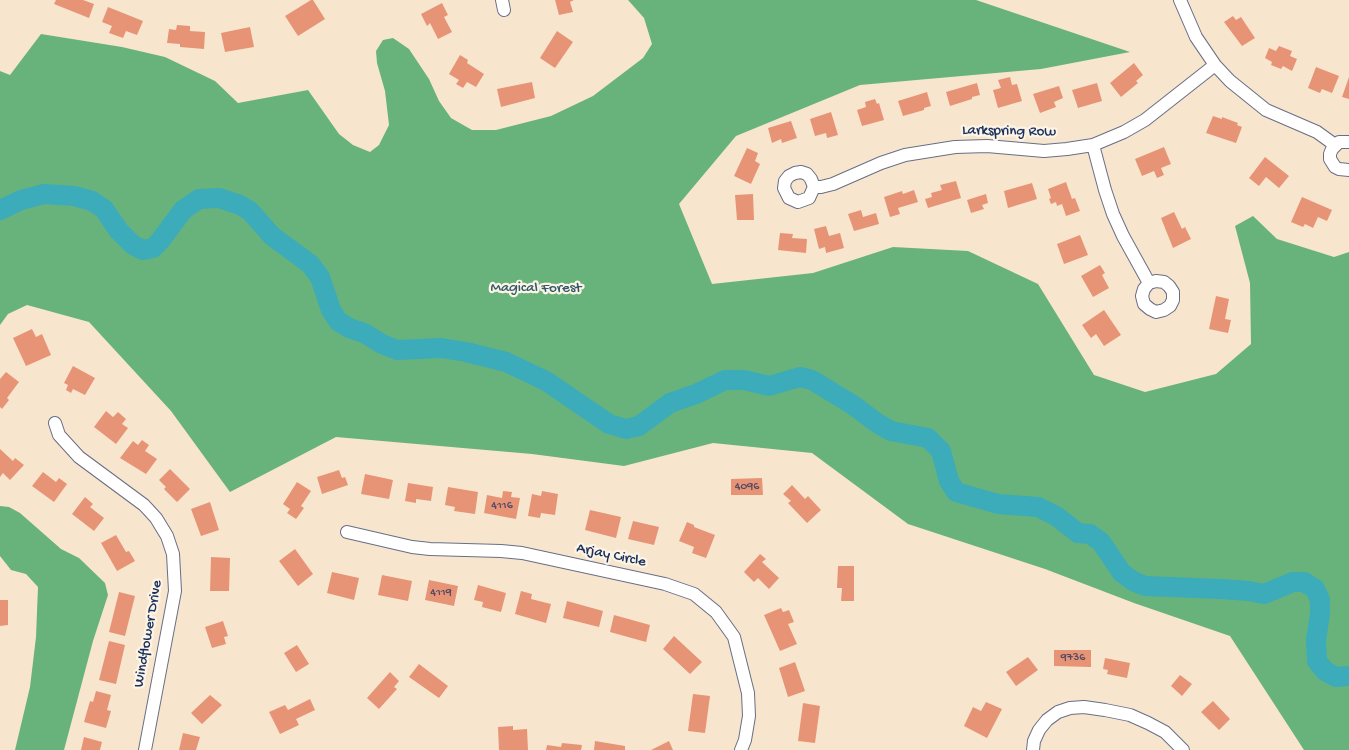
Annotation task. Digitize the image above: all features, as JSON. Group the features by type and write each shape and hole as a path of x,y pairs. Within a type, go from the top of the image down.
{"street":[{"path":"1180,0 1196,37 1215,65 1236,86 1266,110 1317,132 1335,145"},
{"name":"Larkspring Row","path":"814,187 833,184 881,162 955,147 987,146 1044,151 1093,145 1124,132 1145,120 1215,65"},
{"path":"1349,142 1343,141 1335,145 1330,154 1332,163 1340,169 1349,170"},
{"path":"1093,145 1113,214 1149,283"},
{"name":"Windflower Drive","path":"55,423 59,435 73,452 144,505 156,518 167,536 173,554 175,592 145,750"},
{"name":"Arjay Circle","path":"347,532 412,547 501,551 522,554 665,584 694,594 716,612 726,624 736,643 748,693 749,716 746,740 741,750"},
{"path":"1033,750 1034,741 1039,730 1047,720 1058,712 1070,708 1084,707 1130,715 1164,732 1183,750"}],"green space":[{"name":"Magical Forest","path":"628,0 976,0 1130,52 1041,69 860,85 736,136 679,204 712,284 813,273 893,247 968,251 1038,284 1094,375 1145,392 1216,374 1251,344 1250,283 1235,226 1253,216 1277,239 1334,257 1349,252 1349,750 1304,750 1230,636 1134,603 1045,569 908,524 812,453 713,443 624,466 532,454 336,437 230,492 171,411 89,322 27,305 8,314 0,325 0,71 10,75 41,34 122,47 165,57 215,81 238,103 308,90 339,134 353,145 370,152 379,145 389,125 385,91 377,63 376,51 383,40 393,38 409,49 451,118 472,130 496,130 551,116 593,96 643,58 652,44 644,18"},
{"path":"0,506 9,507 20,513 61,549 79,558 105,583 108,595 93,641 64,750 15,750 30,687 36,637 38,587 26,574 11,570 0,556"}],"building":[{"path":"56,0 83,0 94,4 89,18 54,4"},
{"path":"313,0 325,19 298,36 285,16"},
{"path":"555,0 574,0 570,2 573,12 559,15"},
{"path":"442,3 448,15 444,17 452,32 438,39 430,23 427,26 421,14"},
{"path":"108,7 143,21 137,35 126,31 123,38 109,33 112,26 102,22"},
{"path":"1233,16 1236,20 1241,17 1255,38 1242,46 1224,22"},
{"path":"177,25 190,26 190,31 205,32 204,49 180,47 180,44 167,43 169,29 176,30"},
{"path":"250,27 254,47 225,52 221,33"},
{"path":"557,31 573,42 555,68 540,58"},
{"path":"1279,46 1292,51 1290,56 1297,59 1292,71 1283,66 1281,69 1271,65 1272,62 1265,58 1269,48 1276,51"},
{"path":"460,55 468,60 467,63 484,74 476,87 467,82 463,88 456,84 459,80 449,74"},
{"path":"1134,63 1143,75 1136,81 1138,83 1121,97 1110,83"},
{"path":"1316,67 1339,76 1332,93 1322,89 1320,93 1308,88"},
{"path":"1010,77 1012,85 1017,84 1022,101 998,108 993,90 1001,88 998,80"},
{"path":"1349,77 1349,99 1342,97"},
{"path":"532,82 535,98 501,107 497,89"},
{"path":"977,83 980,95 950,106 946,92"},
{"path":"1097,83 1102,101 1078,108 1072,90"},
{"path":"1059,86 1063,98 1054,102 1056,107 1040,113 1033,94"},
{"path":"927,92 931,106 903,116 898,101"},
{"path":"875,99 877,104 879,103 884,120 862,126 857,110 866,107 865,102"},
{"path":"831,112 838,135 827,138 826,133 815,136 810,119"},
{"path":"1213,116 1238,123 1237,125 1242,127 1236,143 1206,133"},
{"path":"791,121 797,138 782,143 781,139 772,143 768,128"},
{"path":"1164,147 1171,164 1161,168 1164,175 1157,178 1154,171 1142,176 1135,159"},
{"path":"747,148 758,153 755,161 760,164 751,184 734,176"},
{"path":"1265,157 1289,176 1279,188 1266,177 1259,186 1249,178"},
{"path":"956,181 961,198 928,208 925,199 932,197 931,193 942,190 940,185"},
{"path":"1066,182 1072,199 1075,198 1080,211 1066,216 1062,204 1057,206 1056,202 1051,204 1048,189"},
{"path":"1032,183 1037,199 1008,208 1004,191"},
{"path":"914,190 918,202 898,208 900,214 890,217 884,197 902,191 903,194"},
{"path":"753,194 754,220 737,220 735,195"},
{"path":"986,194 988,203 982,205 984,209 971,213 967,200"},
{"path":"1302,197 1332,210 1327,221 1318,217 1313,228 1305,224 1303,227 1291,222"},
{"path":"861,210 863,217 876,213 879,224 854,231 848,214"},
{"path":"1174,212 1182,229 1185,227 1191,239 1173,248 1161,218"},
{"path":"826,226 829,236 840,233 844,248 826,253 825,247 819,249 814,229"},
{"path":"780,233 793,234 792,238 807,239 806,253 778,250"},
{"path":"1080,235 1088,255 1064,264 1057,244"},
{"path":"1100,265 1105,273 1102,275 1109,288 1093,297 1081,276"},
{"path":"1216,296 1229,299 1225,319 1231,320 1228,333 1209,329"},
{"path":"1104,310 1121,335 1104,346 1096,334 1091,338 1082,325"},
{"path":"32,329 36,337 42,334 51,355 26,366 13,338"},
{"path":"73,366 95,378 85,395 73,389 71,393 66,390 68,385 64,383"},
{"path":"6,372 19,382 7,398 9,400 2,409 0,407 0,379"},
{"path":"106,411 113,417 118,412 126,419 122,424 128,428 116,444 94,427"},
{"path":"142,440 149,445 145,451 157,459 146,474 120,458 133,441 138,445"},
{"path":"0,449 13,461 15,458 24,465 10,480 3,473 0,477"},
{"path":"170,469 190,489 177,502 164,489 166,487 159,480"},
{"path":"339,470 342,478 345,477 348,485 322,494 317,477"},
{"path":"43,472 56,482 59,478 67,484 54,502 32,486"},
{"path":"365,474 393,480 389,499 361,494"},
{"path":"762,478 763,495 731,495 731,479"},
{"path":"297,482 311,491 301,506 304,508 296,519 287,513 290,509 283,504"},
{"path":"408,483 433,487 431,501 416,499 416,503 405,501"},
{"path":"792,485 805,499 808,496 821,510 807,523 788,503 791,501 783,494"},
{"path":"448,487 478,492 475,514 454,511 455,507 445,505"},
{"path":"503,491 512,492 511,497 520,498 516,519 484,513 487,495 502,498"},
{"path":"542,491 558,494 555,515 541,513 540,518 528,516 532,494 541,496"},
{"path":"85,497 93,504 90,507 104,518 94,531 72,514"},
{"path":"210,502 219,530 201,536 191,509"},
{"path":"590,510 621,517 616,538 585,530"},
{"path":"633,521 659,527 654,545 628,539"},
{"path":"687,522 694,525 694,527 715,535 706,558 692,553 694,547 679,541"},
{"path":"116,535 126,552 129,551 135,561 117,571 101,543"},
{"path":"295,549 313,574 298,586 279,561"},
{"path":"760,554 766,559 762,562 779,578 769,589 758,578 754,582 744,572"},
{"path":"211,557 230,558 229,591 210,591"},
{"path":"838,566 854,566 854,601 841,601 842,588 837,588"},
{"path":"332,572 359,578 354,600 327,593"},
{"path":"382,575 412,581 408,601 378,595"},
{"path":"429,580 458,586 454,606 425,600"},
{"path":"478,585 506,593 501,612 482,607 483,602 474,600"},
{"path":"521,591 532,594 531,599 551,604 546,623 515,614"},
{"path":"119,592 135,596 125,636 109,632"},
{"path":"0,600 8,600 8,625 0,626"},
{"path":"567,601 603,611 599,627 563,618"},
{"path":"781,608 783,612 789,610 794,622 788,624 797,644 780,651 764,615"},
{"path":"614,615 650,625 646,642 610,632"},
{"path":"223,621 228,636 224,637 226,644 212,648 205,627"},
{"path":"674,636 702,662 690,674 663,649"},
{"path":"109,641 125,645 116,684 99,680"},
{"path":"297,645 309,664 296,672 284,653"},
{"path":"1054,650 1091,650 1091,667 1054,666"},
{"path":"1028,657 1038,670 1016,686 1006,672"},
{"path":"1105,658 1130,663 1127,678 1107,674 1108,670 1103,669"},
{"path":"795,662 805,691 788,697 779,668"},
{"path":"419,664 448,686 439,698 409,677"},
{"path":"390,672 399,681 394,687 397,689 379,709 367,698"},
{"path":"1180,675 1192,684 1182,696 1171,686"},
{"path":"96,691 111,695 107,710 111,711 106,728 84,722 90,701 93,702"},
{"path":"693,694 710,696 705,733 688,731"},
{"path":"210,695 222,705 202,724 191,713"},
{"path":"310,699 315,710 296,719 299,725 280,734 269,712 285,705 288,710"},
{"path":"1213,701 1230,719 1219,730 1201,712"},
{"path":"986,702 1002,709 987,738 964,726 973,707 981,711"},
{"path":"803,703 820,706 815,743 798,741"},
{"path":"513,726 513,730 527,729 528,750 499,750 498,727"},
{"path":"183,733 200,737 196,750 179,750"},
{"path":"84,737 102,742 100,750 81,750"},
{"path":"595,741 625,746 625,750 594,750"},
{"path":"669,741 673,750 651,750"},
{"path":"562,743 582,745 581,750 546,750 547,745 561,747"}],"waterway":[{"path":"0,210 21,200 44,194 74,196 92,201 104,209 119,231 133,245 143,250 153,248 183,210 199,199 219,198 240,205 250,211 272,236 310,264 320,277 331,310 338,321 349,328 364,333 382,344 397,350 441,348 506,362 546,381 609,424 626,429 639,426 670,403 696,394 725,380 744,380 769,386 800,377 812,380 891,431 928,438 941,451 949,481 956,492 998,504 1038,507 1056,516 1078,533 1090,534 1101,542 1122,573 1133,581 1145,586 1221,589 1264,594 1293,582 1304,582 1315,589 1320,600 1316,640 1317,661 1325,671 1336,677 1349,676"}]}
